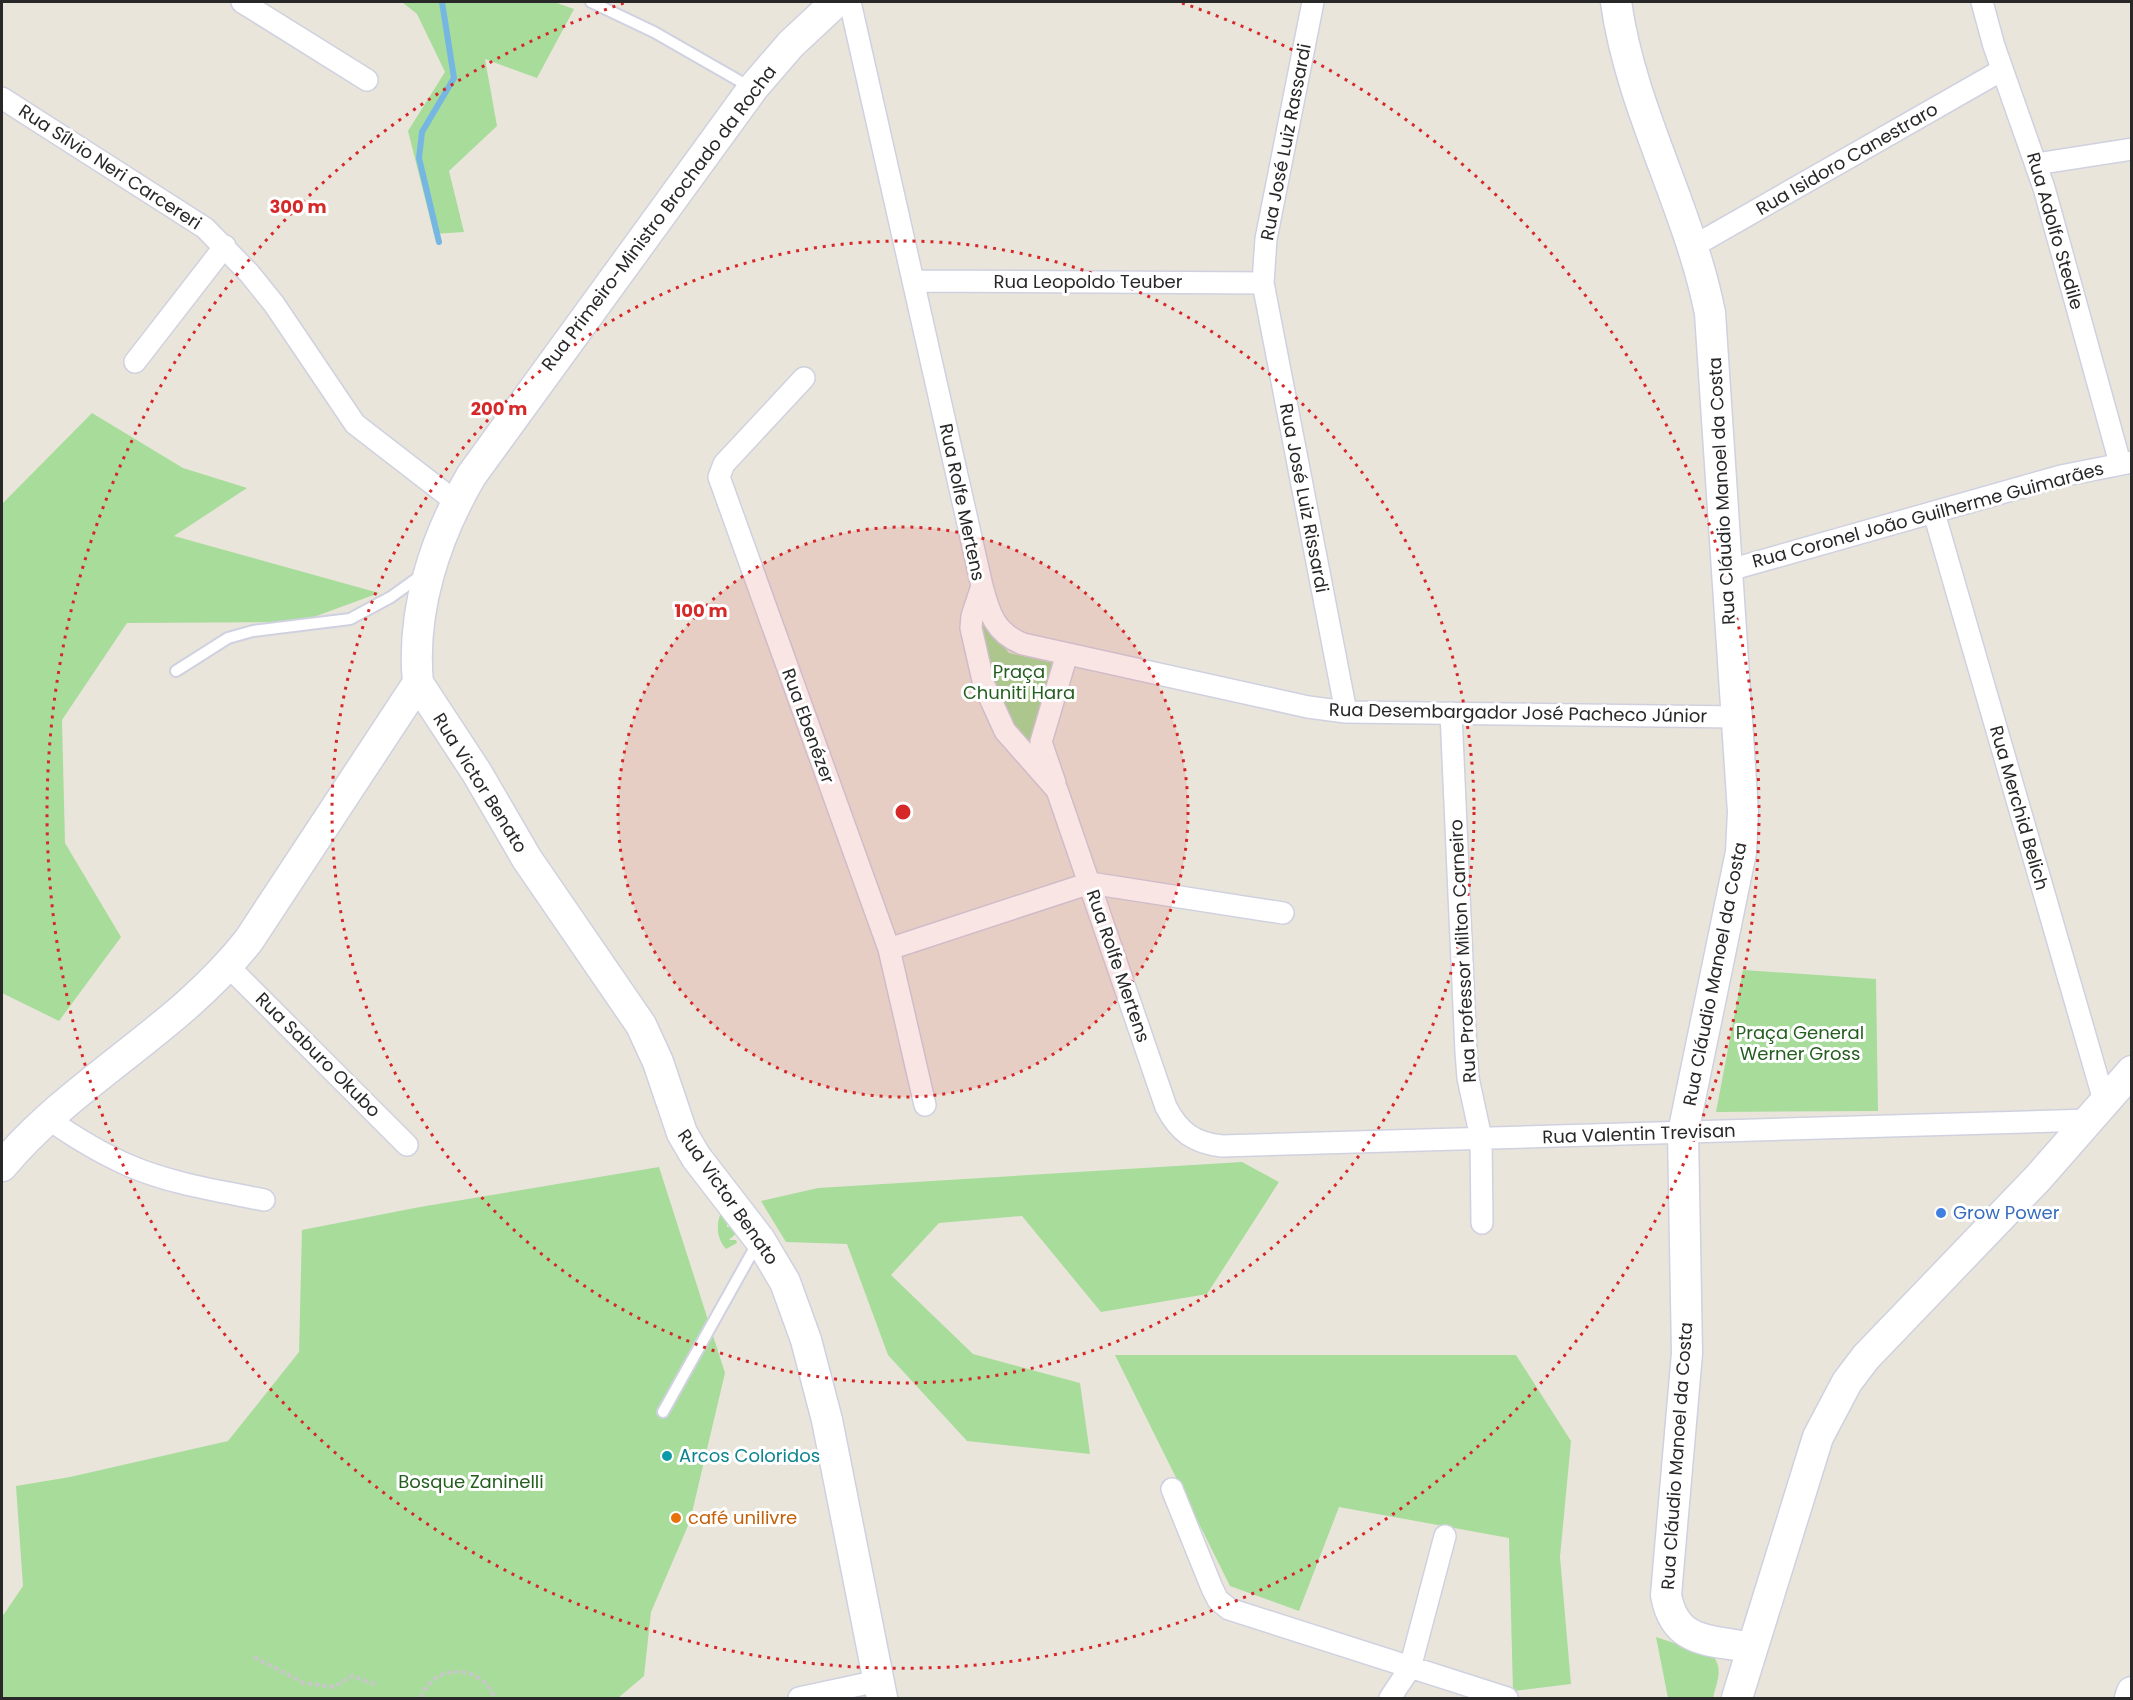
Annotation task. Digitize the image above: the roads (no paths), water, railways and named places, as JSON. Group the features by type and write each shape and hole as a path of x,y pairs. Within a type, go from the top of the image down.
{"street":[{"path":"242,2 367,81"},
{"name":"Rua Primeiro-Ministro Brochado da Rocha","path":"418,683 416,644 430,568 444,525 456,502 501,431 753,88 791,44 836,2"},
{"name":"Rua Rolfe Mertens","path":"850,2 982,586 972,616 971,628 972,641 984,685 1005,731 1057,790 1166,1107 1180,1129 1190,1138"},
{"name":"Rua José Luiz Rassardi","path":"1263,283 1266,239 1313,2"},
{"name":"Rua Cláudio Manoel da Costa","path":"1616,2 1634,81 1706,290 1713,334 1726,571 1743,813 1741,852 1683,1133 1687,1353 1666,1595 1670,1615 1679,1629 1692,1635 1752,1648"},
{"name":"Rua Adolfo Stedile","path":"1982,2 2002,70 2036,164 2126,463"},
{"name":"Rua Isidoro Canestraro","path":"1692,248 2002,70"},
{"name":"Rua Sílvio Neri Carcereri","path":"2,98 183,212 225,246 274,304 355,424 456,502"},
{"path":"2036,164 2132,149"},
{"path":"135,362 225,246"},
{"name":"Rua Leopoldo Teuber","path":"913,281 1263,283"},
{"name":"Rua José Luiz Rissardi","path":"1263,283 1346,712"},
{"name":"Rua Ebenézer","path":"804,378 724,464 719,477 889,948 925,1105"},
{"name":"Rua Coronel João Guilherme Guimarães","path":"1726,571 2061,476 2126,463"},
{"name":"Rua Merchid Belich","path":"1934,513 2097,1112"},
{"name":"Rua Desembargador José Pacheco Júnior","path":"982,586 990,614 1004,634 1023,644 1308,707 1346,712 1736,717"},
{"path":"1057,790 1041,742 1066,654"},
{"path":"2,1166 47,1118 183,1011 228,966 271,909 418,683"},
{"name":"Rua Victor Benato","path":"418,683 477,773 527,860 641,1025 658,1062 682,1133 696,1157 760,1239 785,1282 816,1376 843,1491 880,1690"},
{"name":"Rua Professor Milton Carneiro","path":"1451,713 1466,1052 1468,1078 1481,1138 1482,1223"},
{"path":"889,948 1090,883 1283,913"},
{"name":"Rua Saburo Okubo","path":"228,966 407,1145"},
{"path":"1737,1698 1818,1437 1847,1382 1866,1357 2097,1112 2132,1071"},
{"name":"Rua Valentin Trevisan","path":"1190,1138 1222,1146 1683,1133 2097,1112"},
{"path":"47,1118 97,1150 132,1167 198,1186 264,1200"},
{"path":"1172,1489 1212,1588 1218,1600 1228,1609 1507,1698"},
{"path":"1390,1698 1410,1668 1445,1536"},
{"path":"799,1698 880,1690"},
{"path":"2130,1698 2132,1692"}],"lane":[{"path":"591,2 654,32 753,88"},
{"path":"176,671 236,636 253,631 350,619 391,597 430,568"},
{"path":"663,1412 760,1239"}],"waterway":[{"path":"439,242 419,158 422,132 454,78 442,2"}],"place":[{"name":"Grow Power","path":"1941,1213"},
{"name":"Arcos Coloridos","path":"667,1456"},
{"name":"café unilivre","path":"676,1518"}],"park label":[{"name":"Praça Chuniti Hara","path":"1019,682"},
{"name":"Praça General Werner Gross","path":"1800,1043"},
{"name":"Bosque Zaninelli","path":"471,1482"}]}
